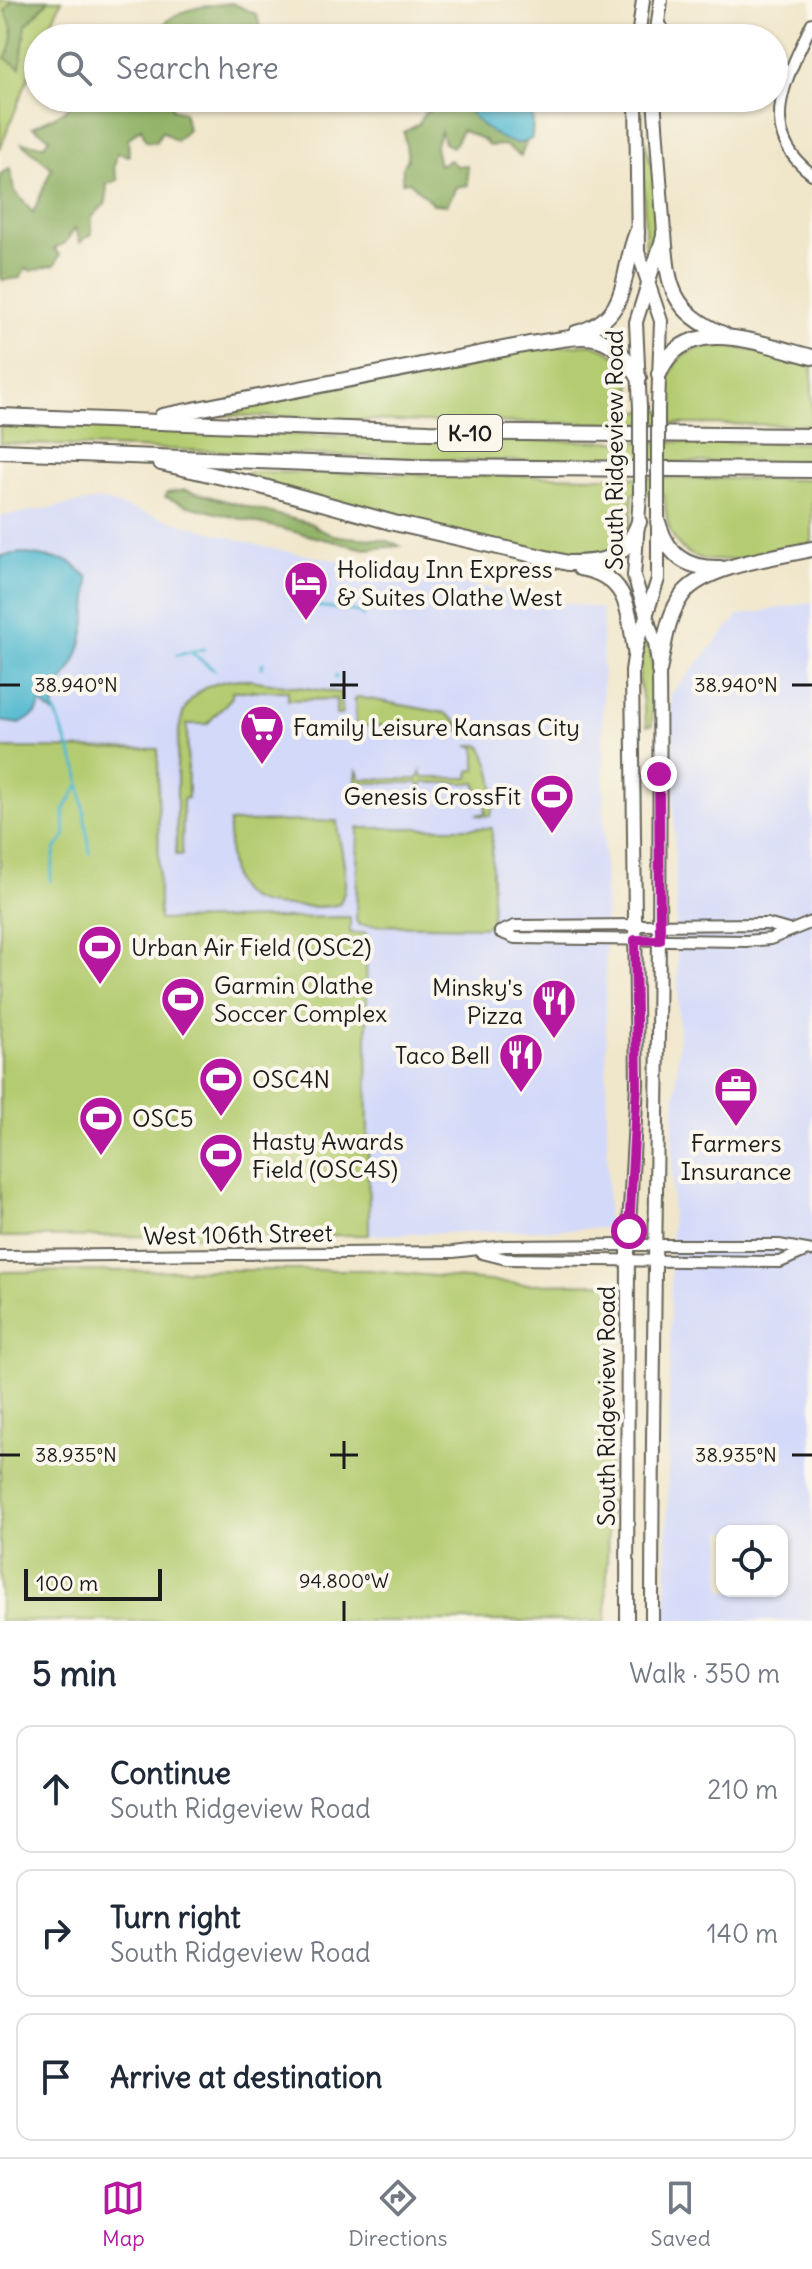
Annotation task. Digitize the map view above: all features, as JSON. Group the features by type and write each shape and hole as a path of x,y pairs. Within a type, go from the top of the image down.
{"highway":[{"path":"128,421 229,405 579,333 607,319 621,296 627,258 637,232"},
{"path":"664,233 668,281 677,302 705,325 745,341 812,357"},
{"path":"529,344 580,338 603,340 625,352 639,378"},
{"path":"659,374 671,353 696,338 745,341"},
{"name":"K-10","path":"0,416 429,432 812,436"},
{"name":"K-10","path":"0,451 413,467 812,470"},
{"path":"146,457 180,469 257,485 394,523 603,573 624,598 635,650"},
{"path":"568,563 598,562 619,554 632,542 639,522"},
{"path":"658,522 666,546 686,564 701,569 747,564"},
{"path":"659,671 671,618 683,594 700,580 747,564 812,549"}],"main road":[{"path":"642,24 643,0"},
{"path":"658,24 661,0"},
{"name":"South Ridgeview Road","path":"627,1621 628,1245 637,1084 635,650 658,579 661,321 638,252 636,112"},
{"name":"South Ridgeview Road","path":"652,1621 653,1245 660,1084 659,671 655,643 634,576 640,495 640,408 635,335 664,233 655,112"}],"street":[{"path":"788,77 812,23"},
{"path":"781,112 782,133 794,157 812,174"},
{"path":"788,930 767,924 515,926 500,932 515,938 746,941 770,939 812,922"},
{"name":"West 106th Street","path":"0,1256 476,1251 505,1246 628,1245 779,1245 809,1251"},
{"name":"West 106th Street","path":"476,1251 506,1259 780,1262 809,1251"}],"shaded area":[{"path":"100,500 268,548 602,609 608,1228 369,1235 367,1142 350,918 159,920 158,750 0,748 0,516"},
{"path":"812,602 812,1621 666,1621 673,1127 679,1040 671,694 738,616"}],"green space":[{"path":"0,0 62,0 51,24 24,24 24,88 0,149"},
{"path":"12,0 49,0 24,24 20,68 5,58 13,35 5,11"},
{"path":"232,3 256,14 260,24 164,24 198,7"},
{"path":"63,112 184,112 188,130 176,141 162,131 156,142 146,141 141,128 128,139 129,156 117,153 114,168 118,180 107,184 106,203 92,217 92,234 80,242 75,228 65,243 54,249 60,255 55,265 31,271 26,268 20,278 3,280 0,277 0,174 10,168 14,190 33,213 52,168 22,143 44,145 50,138 33,127"},
{"path":"425,112 470,112 515,143 526,143 521,156 504,145 489,146 484,140 462,130 453,147 444,143 441,131 435,147 439,165 450,160 456,166 467,165 468,185 456,187 447,205 433,204 409,181 402,182 403,166 408,159 404,132 419,124"},
{"path":"641,125 655,181 657,230 651,257 646,253"},
{"path":"588,344 620,359 629,377 633,411 667,411 669,380 678,360 694,350 714,346 738,348 812,365 812,425 424,422 222,415 222,410 527,350"},
{"path":"0,424 446,440 812,443 812,463 474,461 0,443"},
{"path":"249,472 812,480 812,543 738,559 715,560 695,556 679,546 668,526 665,495 633,493 630,526 617,546 609,551 583,554 542,550 432,528 243,477"},
{"path":"185,490 312,524 332,535 378,539 400,546 365,549 188,506 165,497 167,493"},
{"path":"643,644 649,645 653,667 652,725 647,726 639,679"},
{"path":"242,679 340,693 342,715 336,715 336,699 288,700 288,691 232,691 232,697 207,724 187,724 188,798 183,799 182,855 176,855 177,753 181,721 194,696 205,688"},
{"path":"358,697 445,713 471,732 460,732 459,725 361,726 360,733 356,734 355,699"},
{"path":"468,745 480,745 488,761 494,790 490,816 476,815 486,813 484,791 477,790 476,783 423,783 421,791 418,783 362,783 361,791 355,790 357,771 361,779 418,779 421,771 423,778 469,778 470,770 476,770 476,747"},
{"name":"Garmin Olathe Soccer Complex","path":"0,748 158,749 159,920 350,917 350,933 366,933 369,1235 0,1237"},
{"path":"337,821 345,873 339,904 323,907 273,905 256,901 237,886 230,860 229,822"},
{"path":"358,828 492,828 492,922 485,927 359,925 356,920"},
{"path":"369,1270 521,1284 612,1283 606,1621 0,1621 0,1272"}],"water":[{"path":"470,112 531,112 532,138 516,143 507,141 481,124"},
{"path":"21,553 69,561 89,578 82,641 75,661 59,688 53,713 41,703 36,714 20,724 0,721 0,556"}],"waterway":[{"path":"307,598 316,606 359,612 363,617"},
{"path":"177,655 204,649"},
{"path":"192,653 214,670"},
{"path":"262,667 263,663"},
{"path":"54,709 78,771 90,853"},
{"path":"50,881 55,849 65,837 64,810 78,786"}],"place":[{"name":"Holiday Inn Express & Suites Olathe West","path":"306,622"},
{"name":"Family Leisure Kansas City","path":"262,766"},
{"name":"Genesis CrossFit","path":"552,835"},
{"name":"Urban Air Field (OSC2)","path":"100,986"},
{"name":"Garmin Olathe Soccer Complex","path":"183,1038"},
{"name":"Minsky's Pizza","path":"554,1040"},
{"name":"Taco Bell","path":"521,1094"},
{"name":"OSC4N","path":"221,1118"},
{"name":"Farmers Insurance","path":"736,1128"},
{"name":"OSC5","path":"101,1157"},
{"name":"Hasty Awards Field (OSC4S)","path":"221,1194"}],"route":[{"path":"629,1231 637,1084 635,940 660,940 659,774"}]}
